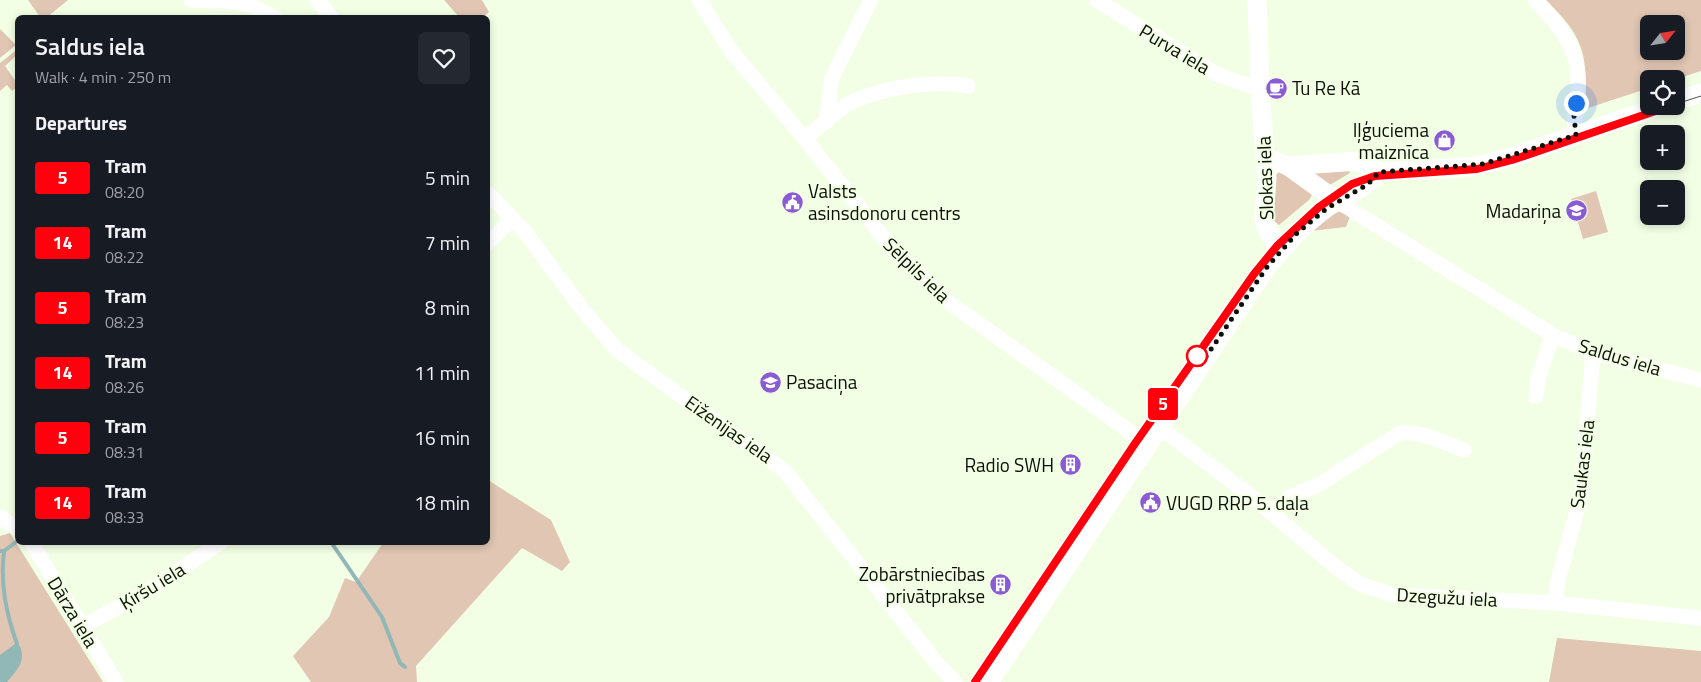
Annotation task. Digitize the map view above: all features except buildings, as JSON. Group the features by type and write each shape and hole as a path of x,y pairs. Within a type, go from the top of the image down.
{"street":[{"path":"191,0 228,1 250,5 269,15"},
{"path":"317,0 330,15"},
{"name":"Sēlpils iela","path":"699,0 732,52 805,139 895,252 923,280 950,303 1148,444"},
{"path":"826,122 832,78 871,0"},
{"name":"Purva iela","path":"1096,0 1218,75 1260,89"},
{"name":"Slokas iela","path":"1257,0 1260,89 1266,157 1264,218 1267,230 1281,250"},
{"path":"1535,0 1564,33 1577,63 1578,90 1574,116 1576,135"},
{"path":"805,139 854,101 884,92 932,84 950,83 968,86"},
{"path":"1685,98 1701,93"},
{"path":"1288,166 1358,161 1379,172 1483,164 1640,113"},
{"path":"1266,157 1288,166 1337,201"},
{"path":"989,682 1260,277 1281,250 1307,223 1337,201 1368,184 1379,172"},
{"name":"Eiženijas iela","path":"490,195 512,219 582,309 617,350 784,470 934,661 955,682"},
{"name":"Saldus iela","path":"1337,201 1553,335 1594,353 1701,380"},
{"path":"490,241 512,219"},
{"path":"1536,396 1538,378 1553,335"},
{"name":"Saukas iela","path":"1555,602 1558,580 1581,496 1594,353"},
{"name":"Dzegužu iela","path":"1159,427 1272,513 1337,568 1360,584 1376,590 1393,595 1555,602 1701,618"},
{"path":"1272,513 1290,497 1318,485 1400,433 1410,432 1464,450"},
{"path":"0,517 15,527"},
{"name":"Dārza iela","path":"33,545 116,682"},
{"name":"Ķiršu iela","path":"82,627 151,589 217,545"}],"shaded area":[{"path":"28,0 68,0 50,15 39,15"},
{"path":"444,0 482,0 489,12 485,15 457,15"},
{"path":"1546,0 1701,0 1701,71 1685,76 1685,70 1640,70 1640,91 1585,109 1586,75 1584,61 1581,48 1569,25"},
{"path":"0,29 15,46 0,58"},
{"path":"15,51 15,57 5,66 15,80 15,89 12,91 7,85 0,91 0,63"},
{"path":"1347,166 1350,173 1328,186 1314,177 1313,170"},
{"path":"1279,172 1285,173 1312,195 1309,200 1279,225 1273,220 1274,177"},
{"path":"1596,191 1608,232 1583,239 1571,199"},
{"path":"1334,212 1344,212 1350,216 1346,227 1310,231"},
{"path":"490,481 551,520 570,562 562,571 522,548 416,666 417,682 311,682 293,656 329,617 345,578 356,582 382,545 490,545"},
{"path":"10,533 15,541 15,545 17,545 103,682 0,682 0,536"},
{"path":"1557,638 1701,651 1701,682 1549,682"}],"water":[{"path":"15,644 20,646 22,652 20,666 7,682 0,682 0,655"}],"waterway":[{"path":"0,551 4,551 15,543"},
{"path":"333,545 382,617 400,663 405,667"},
{"path":"4,551 3,587 17,644"}],"tram line":[{"path":"1685,101 1701,96"},
{"path":"975,682 1134,445 1254,273 1277,246 1319,207 1352,184 1375,176 1477,169 1512,160 1644,115"},
{"name":"5","path":"975,682 1134,445 1265,258 1319,207 1352,184 1375,176 1477,169 1512,160 1644,115"}],"place":[{"name":"Tu Re Kā","path":"1276,88"},
{"name":"Iļģuciema maiznīca","path":"1445,141"},
{"name":"Valsts asinsdonoru centrs","path":"792,202"},
{"name":"Madariņa","path":"1577,211"},
{"name":"Pasaciņa","path":"770,382"},
{"name":"Radio SWH","path":"1070,465"},
{"name":"VUGD RRP 5. daļa","path":"1150,503"},
{"name":"Zobārstniecības privātprakse","path":"1001,585"}],"route":[{"path":"1197,356 1201,364 1267,267 1297,233 1307,223 1350,192 1368,184 1379,172 1455,168 1483,164 1509,158 1576,135 1574,116 1576,103"}]}
